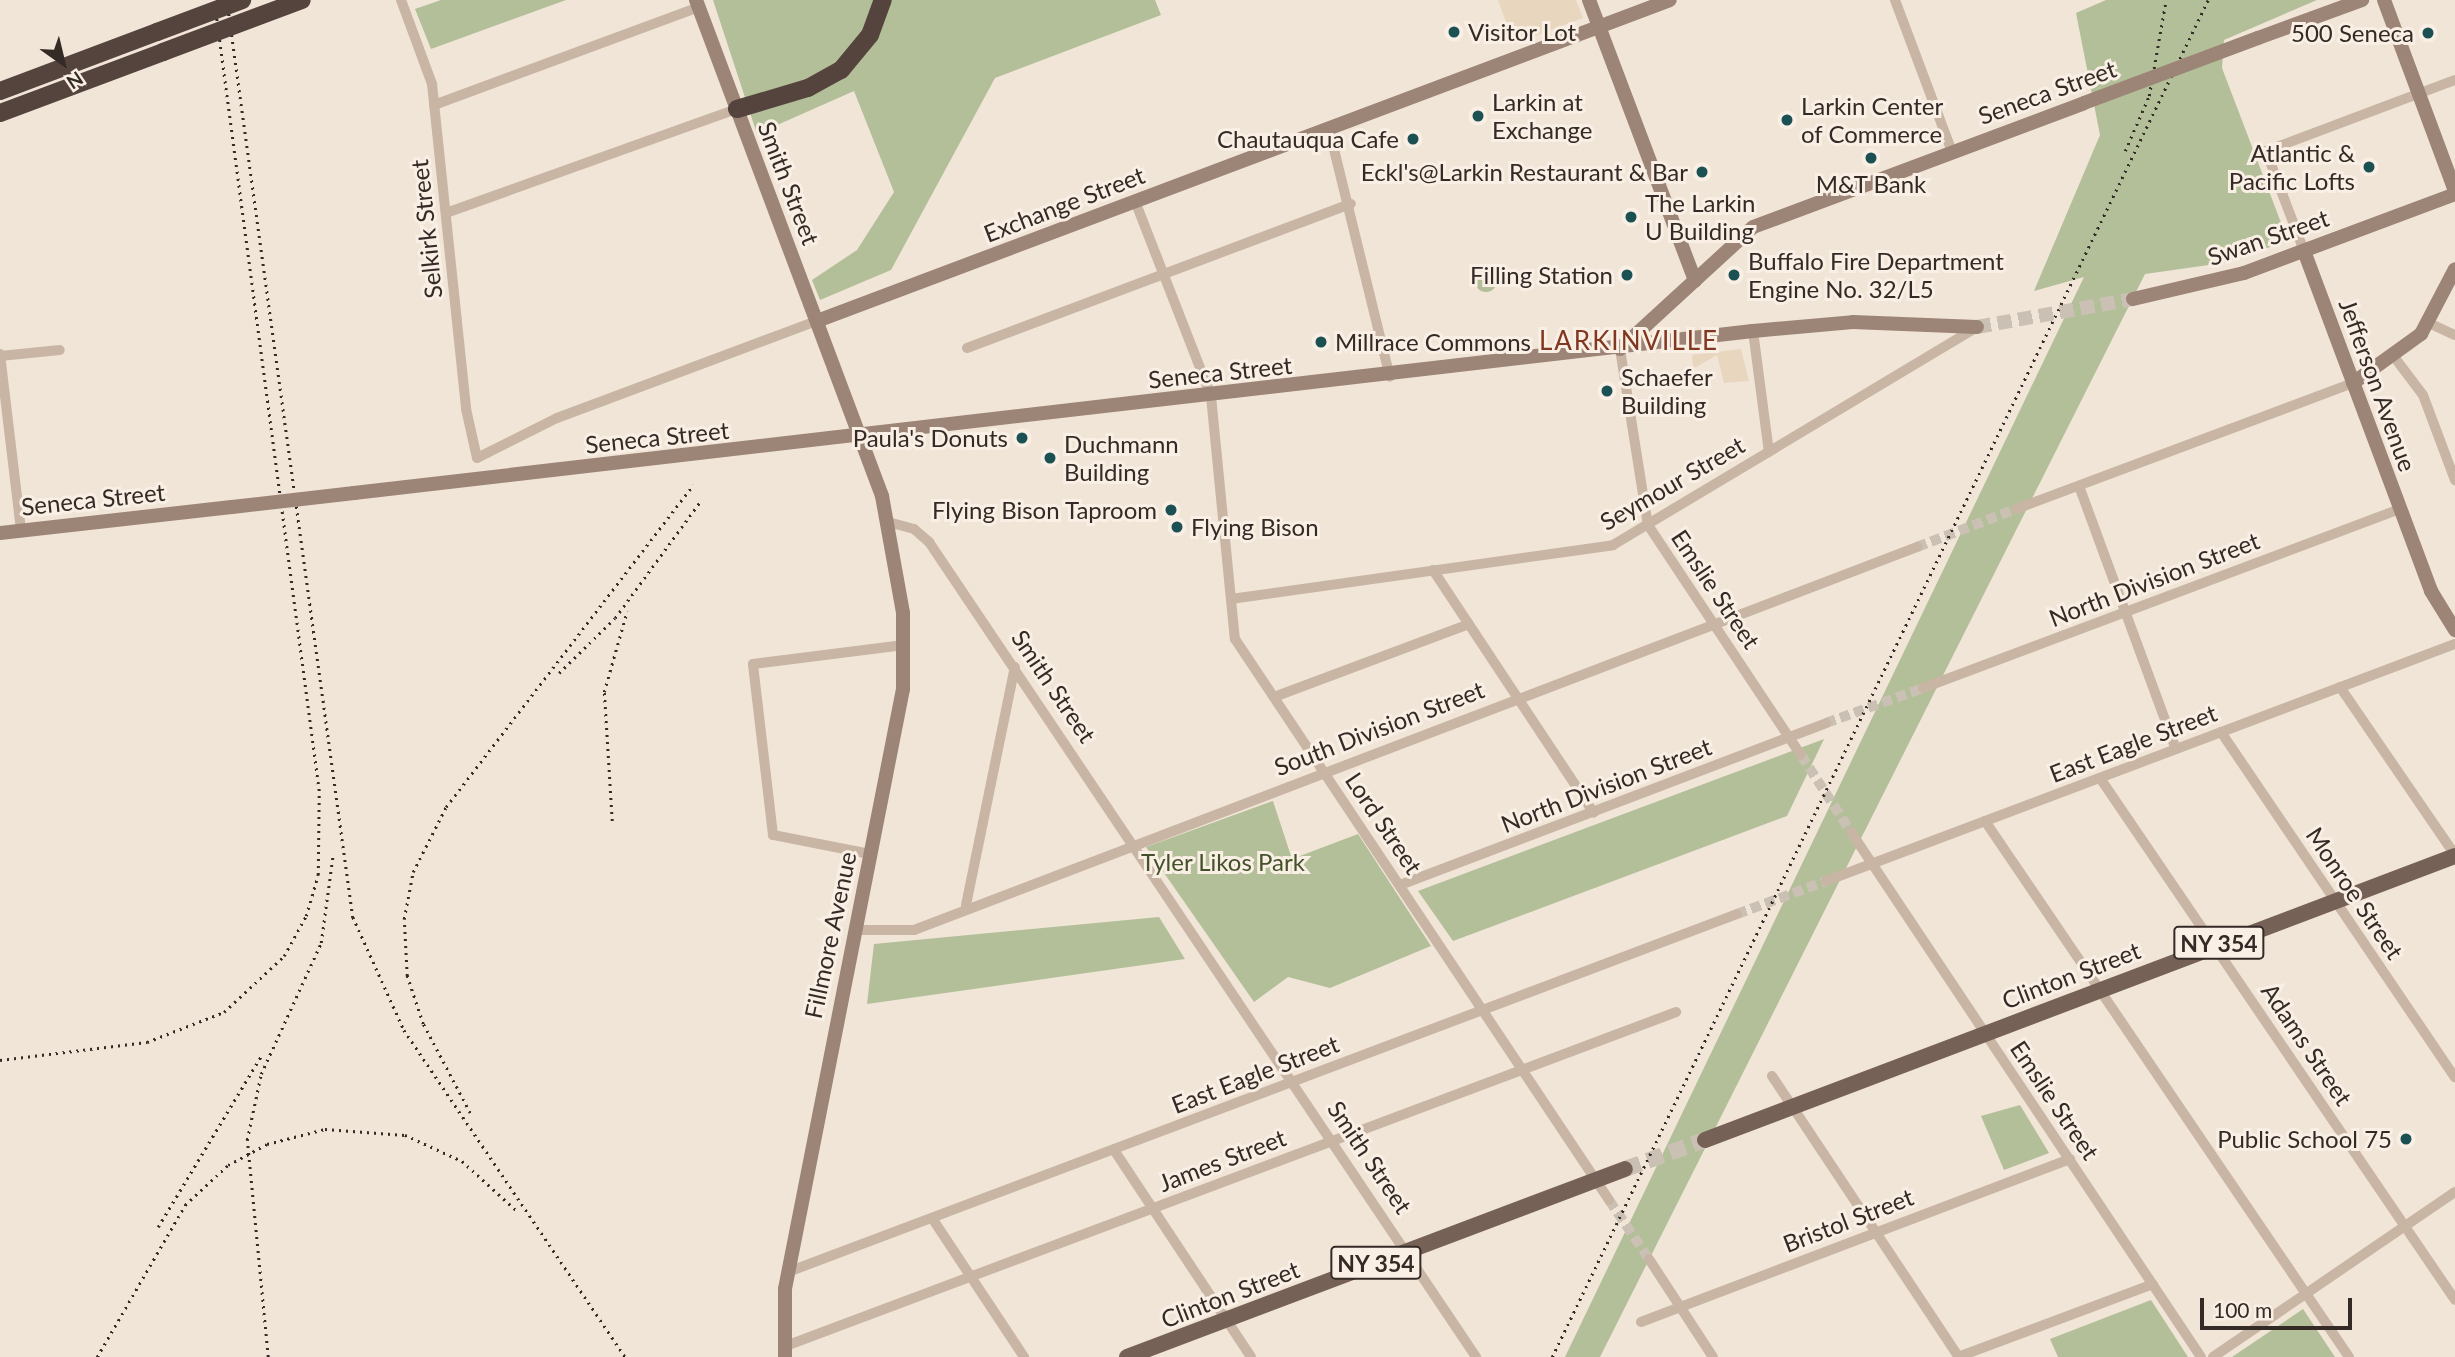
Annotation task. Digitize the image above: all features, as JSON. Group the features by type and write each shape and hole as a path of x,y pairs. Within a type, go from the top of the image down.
{"highway":[{"path":"0,91 242,0"},
{"path":"1,113 302,0"},
{"path":"737,109 748,98 807,78 838,59 857,38 873,0"},
{"path":"737,109 808,88 841,70 870,35 883,0"}],"main road":[{"name":"Clinton Street","path":"1705,1139 2334,899 2455,856"},
{"name":"Clinton Street","path":"1127,1357 1625,1169"}],"street":[{"name":"Selkirk Street","path":"401,0 435,105 477,458"},
{"path":"1589,0 1695,281"},
{"name":"Exchange Street","path":"477,458 557,418 1670,0"},
{"path":"1895,0 1952,152"},
{"name":"Seneca Street","path":"0,533 1620,349 1753,227 2362,0"},
{"path":"2384,0 2455,193"},
{"path":"435,105 697,3"},
{"name":"Smith Street","path":"697,3 817,321 888,522 921,533 1015,667 1476,1357"},
{"path":"2419,93 2455,80"},
{"name":"Jefferson Avenue","path":"2419,93 2266,151 2434,597 2455,630"},
{"path":"446,213 737,109"},
{"path":"1329,129 1351,204 1390,377"},
{"name":"Swan Street","path":"2133,299 2244,273 2455,193"},
{"name":"Lord Street","path":"1135,201 1211,396 1235,639 1609,1200"},
{"path":"967,348 1163,272 1351,204"},
{"path":"2017,509 2353,383 2395,358 2431,324 2455,269"},
{"path":"1620,349 1753,331 1853,322 1977,327"},
{"path":"2431,324 2455,335"},
{"name":"Seymour Street","path":"1231,599 1613,545 1977,327"},
{"path":"1753,331 1769,452"},
{"name":"Emslie Street","path":"1620,349 1635,477 1648,525 1801,755"},
{"path":"21,531 0,355 60,350"},
{"path":"2395,358 2423,395 2455,480"},
{"path":"2079,486 2176,749"},
{"name":"North Division Street","path":"1923,688 2400,509"},
{"name":"Fillmore Avenue","path":"784,1352 788,1272 903,689 904,645 888,522"},
{"name":"South Division Street","path":"854,930 902,933 966,905 1132,841 1323,772 1917,547"},
{"path":"1433,570 1594,813"},
{"path":"1274,697 1469,624"},
{"name":"East Eagle Street","path":"1826,881 2455,644"},
{"path":"870,855 773,835 753,664 904,645"},
{"path":"966,905 1015,667"},
{"path":"2340,687 2455,856"},
{"name":"North Division Street","path":"1400,885 1826,723"},
{"name":"Monroe Street","path":"2221,732 2455,1077"},
{"name":"Adams Street","path":"2100,778 2455,1300"},
{"path":"1985,821 2349,1357"},
{"name":"Emslie Street","path":"1851,832 2201,1357"},
{"name":"East Eagle Street","path":"788,1272 1737,914"},
{"name":"James Street","path":"784,1352 971,1276 1676,1012"},
{"path":"1772,1076 1958,1357 2153,1284"},
{"path":"1114,1150 1251,1357"},
{"name":"Bristol Street","path":"1642,1322 2070,1160"},
{"path":"2213,1357 2455,1192"},
{"path":"932,1218 1024,1357"},
{"path":"1649,1259 1713,1357"}],"green space":[{"path":"441,0 566,0 431,49 415,9"},
{"path":"713,0 1155,0 1161,15 995,78 891,270 820,300 812,280 857,250 894,192 854,91 757,134"},
{"path":"2106,0 2317,0 2224,40 2222,68 2288,241 2223,263 2145,274 1600,1357 1565,1357 2084,277 2034,291 2100,135 2076,13"},
{"path":"1486,270 1494,273 1497,281 1494,289 1486,292 1478,289 1475,281 1478,273"},
{"path":"1824,739 1787,816 1453,941 1418,891"},
{"name":"Tyler Likos Park","path":"1273,801 1292,859 1358,834 1431,946 1330,988 1288,977 1254,1002 1146,847"},
{"path":"1159,917 1185,959 867,1004 874,944"},
{"path":"2020,1105 2049,1153 2004,1170 1981,1116"},
{"path":"2151,1300 2188,1357 2058,1357 2050,1339"},
{"path":"2303,1309 2335,1357 2232,1357"}],"shaded area":[{"path":"1498,0 1576,0 1583,18 1514,44"},
{"path":"1741,349 1749,381 1724,383 1717,355 1693,369 1692,355"}],"tunnel":[{"path":"1977,327 2133,299"},
{"path":"1917,547 2016,509"},
{"path":"1826,723 1923,688"},
{"path":"1801,755 1851,832"},
{"path":"1737,914 1826,881"},
{"path":"1625,1169 1705,1140"},
{"path":"1609,1200 1649,1259"}],"railway":[{"path":"0,1060 147,1042 224,1012 284,956 306,916 318,875 319,791 214,0"},
{"path":"227,0 353,917 404,1030 625,1357"},
{"path":"2125,151 2149,96 2166,0"},
{"path":"1552,1357 2208,0"},
{"path":"470,1113 423,1024 407,976 404,919 413,872 446,807 693,485"},
{"path":"559,673 615,618 700,502"},
{"path":"612,821 604,692 627,611"},
{"path":"268,1357 247,1140 261,1074 321,943 333,854"},
{"path":"158,1227 261,1056"},
{"path":"97,1357 185,1205 228,1165 267,1144 325,1129 405,1135 462,1161 516,1210"}],"place":[{"name":"Visitor Lot","path":"1454,32"},
{"name":"500 Seneca","path":"2428,33"},
{"name":"Larkin at Exchange","path":"1478,116"},
{"name":"Larkin Center of Commerce","path":"1787,120"},
{"name":"Chautauqua Cafe","path":"1413,139"},
{"name":"M&T Bank","path":"1871,158"},
{"name":"Atlantic & Pacific Lofts","path":"2369,167"},
{"name":"Eckl's@Larkin Restaurant & Bar","path":"1702,172"},
{"name":"The Larkin U Building","path":"1631,217"},
{"name":"Filling Station","path":"1627,275"},
{"name":"Buffalo Fire Department Engine No. 32/L5","path":"1734,275"},
{"name":"Millrace Commons","path":"1321,342"},
{"name":"Schaefer Building","path":"1607,391"},
{"name":"Paula's Donuts","path":"1022,438"},
{"name":"Duchmann Building","path":"1050,458"},
{"name":"Flying Bison Taproom","path":"1171,510"},
{"name":"Flying Bison","path":"1177,527"},
{"name":"Public School 75","path":"2406,1139"}],"district":[{"name":"LARKINVILLE","path":"1629,341"}]}
